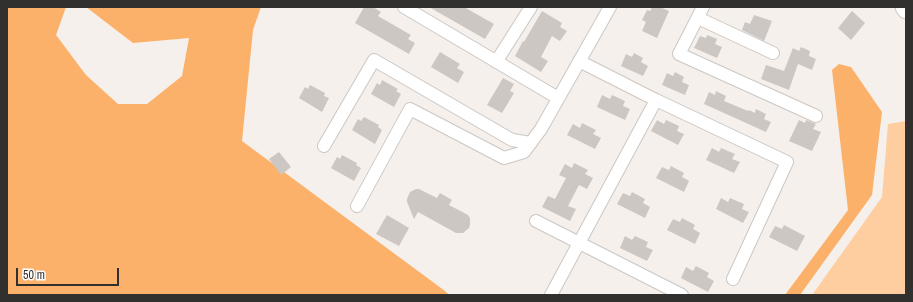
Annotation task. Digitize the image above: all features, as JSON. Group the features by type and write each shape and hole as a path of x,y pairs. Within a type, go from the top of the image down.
{"street":[{"path":"404,7 558,98"},
{"path":"496,62 531,7"},
{"path":"357,206 410,109 504,158 524,152 541,129 610,7"},
{"path":"703,7 679,54 816,116"},
{"path":"698,18 773,53"},
{"path":"324,146 374,60 512,140 531,143"},
{"path":"579,61 656,100 787,162 734,278"},
{"path":"551,295 656,100"},
{"path":"536,221 682,295"}],"shaded area":[{"path":"7,7 66,7 56,35 86,75 118,104 147,104 182,76 189,38 133,43 86,7 261,7 253,30 242,141 449,295 7,295"},
{"path":"839,64 851,67 882,112 872,195 800,295 785,295 848,210 832,70"},
{"path":"906,121 906,295 812,295 882,197 888,124"}],"building":[{"path":"364,7 373,7 381,12 378,16 411,35 408,39 415,43 409,54 355,23"},
{"path":"429,7 464,7 494,24 485,39"},
{"path":"652,7 660,7 669,11 657,38 642,31 646,22 642,20 647,10 650,11"},
{"path":"542,11 562,23 560,27 567,31 560,41 552,36 541,57 548,61 541,72 515,56"},
{"path":"852,11 865,23 851,40 838,28"},
{"path":"754,15 772,21 764,41 742,30 745,22 750,24"},
{"path":"707,35 717,39 715,44 722,47 717,58 694,48 700,36 706,38"},
{"path":"801,47 810,51 809,56 816,59 812,70 798,64 789,90 761,79 766,65 784,71 793,48 799,51"},
{"path":"440,52 460,64 457,68 464,72 458,83 431,67"},
{"path":"634,53 643,58 641,62 648,66 643,76 621,66 626,54 632,57"},
{"path":"675,72 684,77 682,82 689,85 685,95 662,85 667,73 673,76"},
{"path":"503,78 514,84 510,91 514,93 502,113 487,105"},
{"path":"382,80 398,89 396,91 401,94 394,107 371,94 377,83 380,85"},
{"path":"310,85 325,93 324,96 329,98 322,112 299,98 305,87 308,89"},
{"path":"716,91 726,96 724,101 748,111 749,110 755,113 756,109 766,114 764,119 771,122 766,132 704,104 709,92 715,95"},
{"path":"602,95 610,99 612,95 625,101 623,106 630,109 625,120 597,107"},
{"path":"364,117 379,125 378,127 382,130 375,144 352,130 358,119 361,121"},
{"path":"657,120 664,124 666,120 679,126 677,131 684,134 678,145 651,131"},
{"path":"799,120 805,123 806,120 816,124 813,129 821,132 812,151 789,141"},
{"path":"582,123 596,130 593,134 601,138 595,149 567,135 573,124 580,128"},
{"path":"712,148 719,152 721,148 735,154 732,159 740,162 734,173 706,160"},
{"path":"279,152 291,167 281,175 269,159"},
{"path":"342,155 357,163 356,165 361,168 354,181 331,168 337,157 340,159"},
{"path":"574,163 588,170 585,174 593,178 587,189 579,185 568,206 576,209 570,221 542,207 548,196 555,199 566,178 559,175 565,164 572,168"},
{"path":"671,166 684,173 682,177 689,181 684,192 656,178 662,167 669,170"},
{"path":"416,189 437,198 440,193 452,200 449,205 468,215 470,218 469,228 463,233 456,233 418,212 414,219 407,199 410,192"},
{"path":"632,192 645,199 643,203 650,207 645,218 617,204 623,193 630,196"},
{"path":"721,198 728,202 730,198 744,204 742,209 749,212 743,223 716,209"},
{"path":"387,215 409,228 399,246 376,234"},
{"path":"682,218 695,225 693,229 700,233 695,244 667,230 673,219 680,222"},
{"path":"784,225 805,236 797,251 769,237 775,226 782,229"},
{"path":"625,236 632,240 635,236 648,242 646,247 653,250 647,261 620,248"},
{"path":"696,266 709,273 707,277 714,281 708,292 681,278 686,267 693,271"}]}
